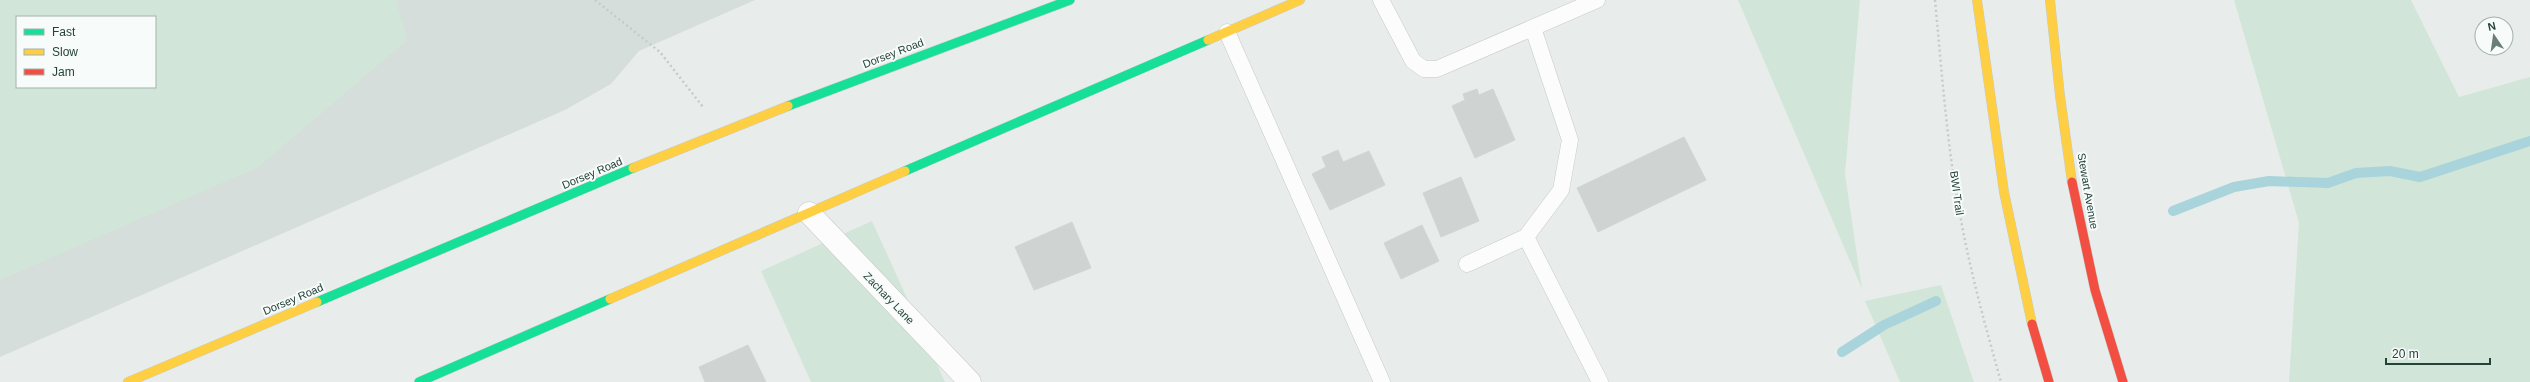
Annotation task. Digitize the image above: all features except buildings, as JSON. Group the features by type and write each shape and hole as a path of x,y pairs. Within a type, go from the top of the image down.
{"main road":[{"name":"Dorsey Road","path":"128,382 721,131 1070,0"},
{"path":"419,382 1300,0"},
{"path":"1976,0 2005,209 2020,284 2049,382"},
{"name":"Stewart Avenue","path":"2050,0 2053,41 2078,212 2096,295 2123,382"}],"street":[{"name":"Zachary Lane","path":"809,213 970,382"}],"lane":[{"path":"1381,0 1413,61 1424,69 1437,69 1597,0"},
{"path":"1467,264 1526,238 1561,190 1570,140 1533,28"},
{"path":"1227,32 1382,382"},
{"path":"1526,238 1600,382"}],"path":[{"path":"595,0 660,52 721,131"},
{"name":"BWI Trail","path":"1935,0 1948,131 1961,219 1978,302 2001,382"}],"shaded area":[{"path":"0,0 755,0 639,51 611,84 565,110 0,357"}],"green space":[{"path":"0,0 396,0 407,40 258,167 0,280"},
{"path":"1738,0 1860,0 1845,174 1862,289"},
{"path":"2234,0 2411,0 2459,97 2530,77 2530,382 2289,382 2299,223"},
{"path":"872,221 945,382 811,382 761,271"},
{"path":"1941,285 1974,382 1900,382 1865,301"}],"waterway":[{"path":"2173,211 2234,187 2269,181 2328,183 2356,173 2390,171 2420,177 2530,141"},
{"path":"1842,352 1884,325 1936,301"}],"traffic: fast":[{"path":"788,106 1070,0"},
{"path":"905,171 1208,40"},
{"path":"317,302 633,168"},
{"path":"419,382 610,299"}],"traffic: slow":[{"path":"1208,40 1300,0"},
{"path":"1977,0 2004,192 2032,324"},
{"path":"2050,0 2060,96 2072,182"},
{"path":"633,168 788,106"},
{"path":"610,299 905,171"},
{"path":"128,382 317,302"}],"traffic: jam":[{"path":"2072,182 2095,290 2123,382"},
{"path":"2032,324 2049,382"}]}
